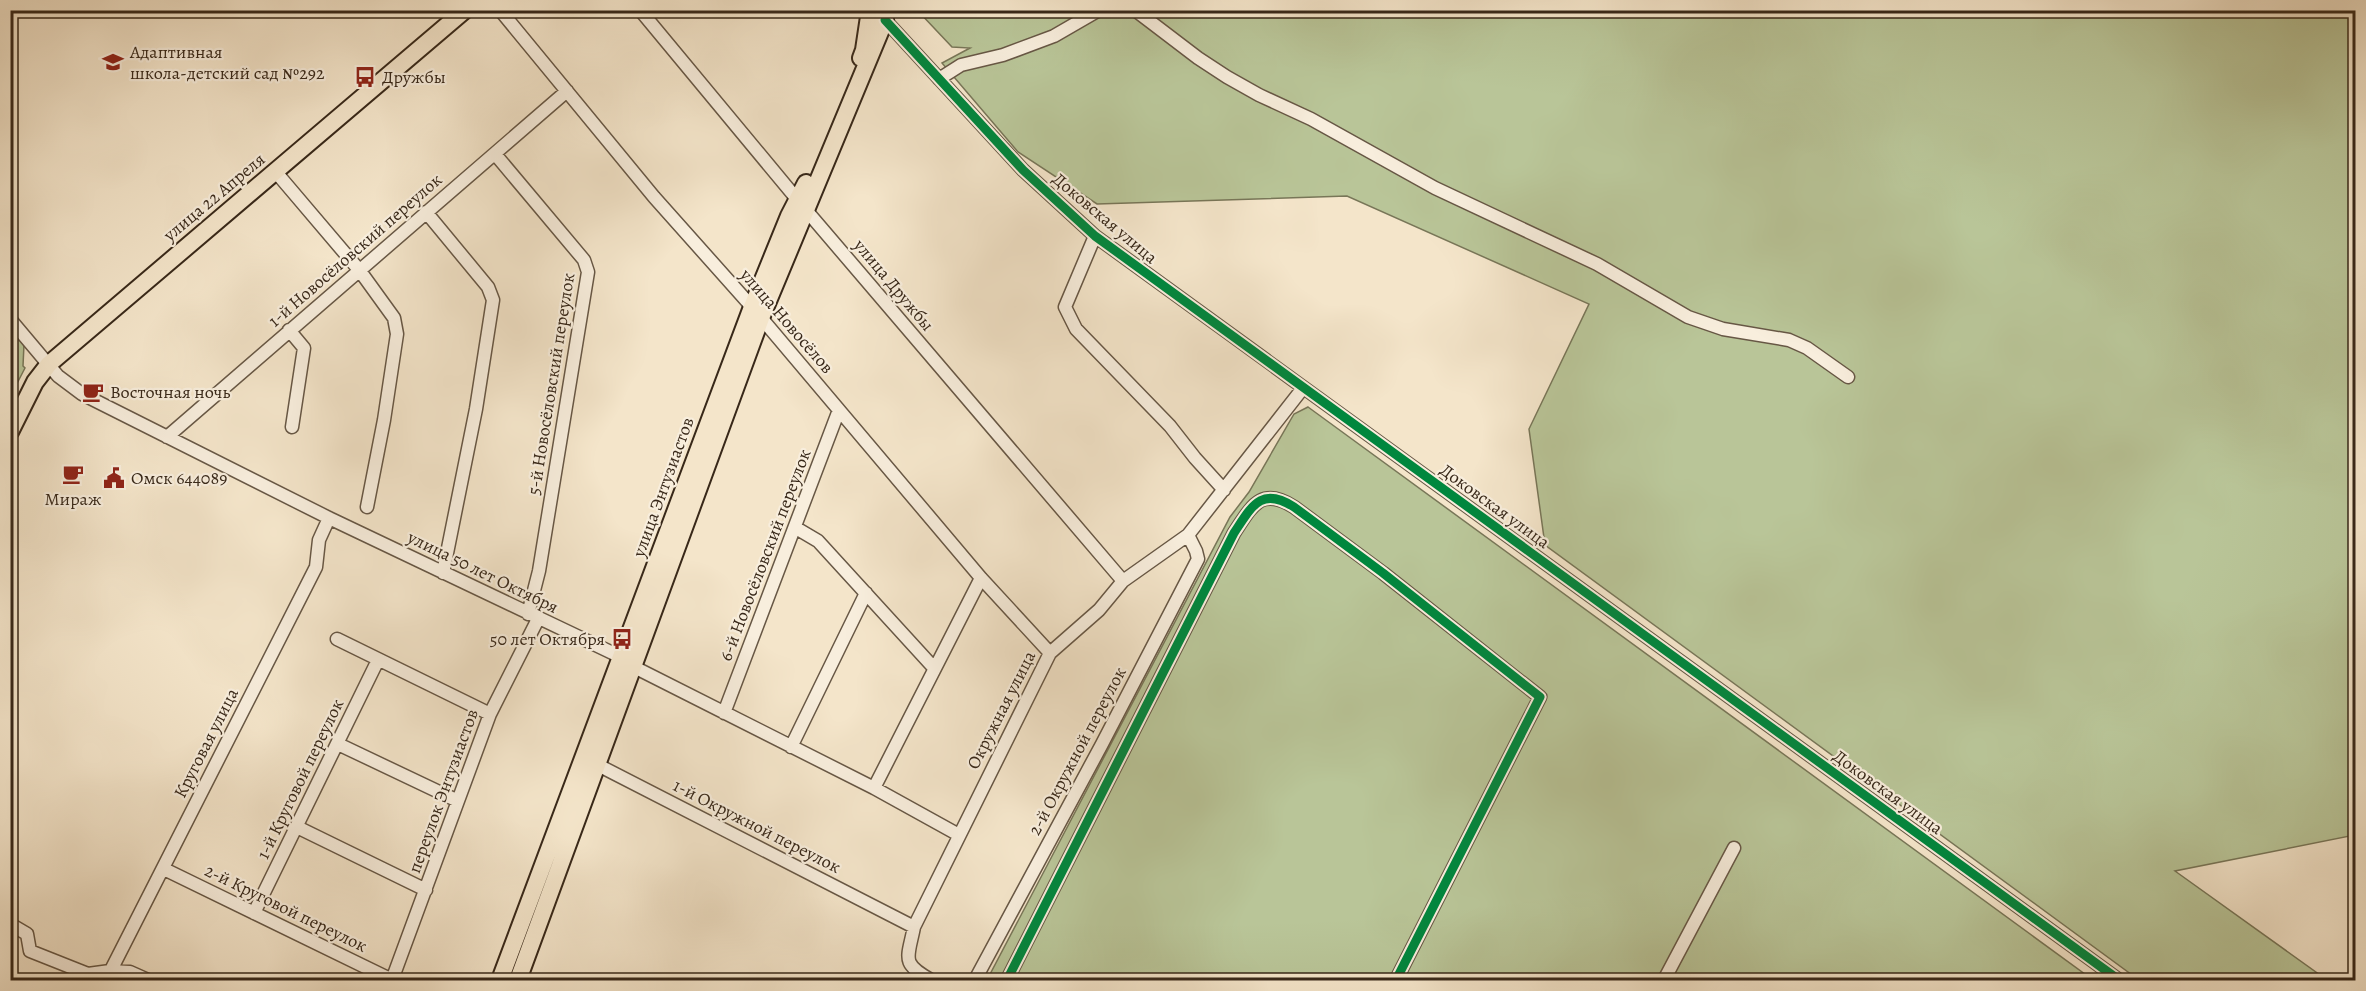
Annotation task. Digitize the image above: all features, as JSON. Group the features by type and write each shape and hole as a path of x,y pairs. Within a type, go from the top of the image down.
{"main road":[{"name":"улица 22 Апреля","path":"10,432 35,382 49,364 465,10"},
{"name":"улица Энтузиастов","path":"803,205 864,50 870,10"},
{"name":"улица Энтузиастов","path":"518,981 590,761 757,313 789,216 803,205 881,15"},
{"name":"улица Энтузиастов","path":"500,981 590,761"}],"street":[{"name":"улица Новосёлов","path":"500,10 654,197 757,313 981,578 1050,652"},
{"name":"улица Дружбы","path":"640,10 1123,581"},
{"path":"939,79 961,65 1003,55 1054,36 1099,10"},
{"path":"1135,10 1227,77 1311,119 1435,188 1597,264 1688,317 1723,329 1790,340 1807,348 1848,377"},
{"name":"Доковская улица","path":"881,15 1023,170 1095,236 1582,588 2119,981"},
{"name":"1-й Новосёловский переулок","path":"166,437 567,91"},
{"name":"5-й Новосёловский переулок","path":"495,154 584,260 588,272 533,616"},
{"path":"275,171 360,271 394,318 397,334 368,507"},
{"path":"426,212 488,286 493,300 476,409 443,573"},
{"name":"Доковская улица","path":"1095,236 1065,307 1076,329 1170,426 1224,490"},
{"name":"улица 50 лет Октября","path":"10,319 58,376 82,394 328,518 626,662 874,788 959,835"},
{"path":"289,330 304,348 291,427"},
{"name":"Окружная улица","path":"930,981 909,966 908,957 914,927 1050,652 1099,610 1123,581 1188,535 1303,388"},
{"name":"6-й Новосёловский переулок","path":"724,713 839,410"},
{"path":"1007,981 1234,533 1248,512 1259,501 1269,497 1281,499 1294,507 1383,573 1540,697 1396,981"},
{"name":"Круговая улица","path":"108,976 316,567 319,540 328,518"},
{"path":"796,528 818,541 934,668"},
{"name":"2-й Окружной переулок","path":"975,981 1198,559 1188,535"},
{"path":"874,788 981,578"},
{"path":"791,747 866,593"},
{"name":"переулок Энтузиастов","path":"392,980 490,714 533,616"},
{"path":"337,639 490,714"},
{"name":"1-й Круговой переулок","path":"254,913 378,660"},
{"path":"338,744 458,801"},
{"name":"1-й Окружной переулок","path":"590,761 914,927"},
{"path":"297,827 426,890"},
{"path":"1664,981 1734,848"},
{"name":"2-й Круговой переулок","path":"164,869 392,980"},
{"path":"10,924 27,934 30,951 88,974 108,976 130,972 148,981"}],"green space":[{"path":"918,11 2355,11 2355,835 2175,871 2327,980 2139,980 1545,545 1529,429 1589,304 1347,196 1097,204 1018,152 942,63 970,48 952,47"},
{"path":"11,328 24,344 23,366 25,368 10,397"},
{"path":"1308,407 2093,980 987,980 1230,517 1249,492 1294,414"}],"cycle path":[{"path":"885,20 1023,170 1095,236 2119,980"},
{"path":"1007,980 1234,533 1252,507 1258,502 1273,498 1294,507 1383,573 1540,697 1396,980"}],"place":[{"name":"Адаптивная школа-детский сад №292","path":"113,62"},
{"name":"Дружбы","path":"365,77"},
{"name":"Восточная ночь","path":"93,392"},
{"name":"Мираж","path":"73,474"},
{"name":"Омск 644089","path":"114,478"},
{"name":"50 лет Октября","path":"622,639"}]}
